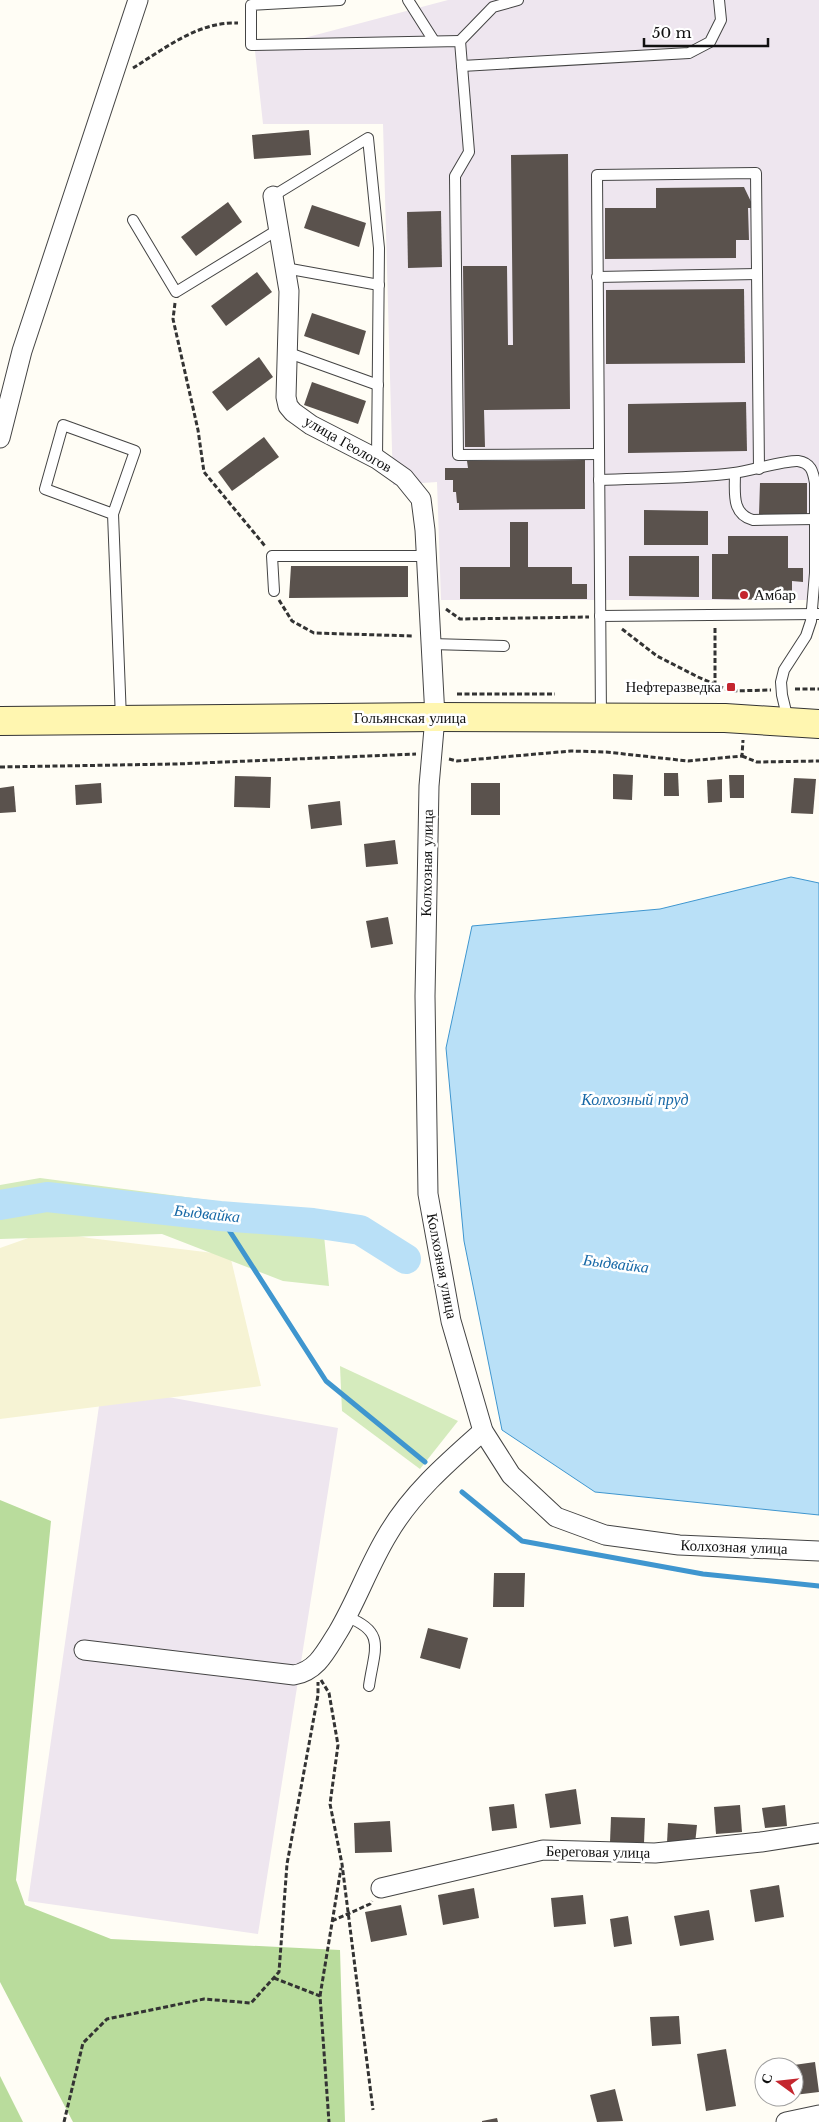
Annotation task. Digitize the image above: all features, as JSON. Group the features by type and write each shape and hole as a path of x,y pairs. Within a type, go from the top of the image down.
{"main road":[{"name":"Гольянская улица","path":"0,721 435,717 601,718 740,708 789,720 819,724"}],"street":[{"path":"0,438 22,351 138,0"},
{"name":"улица Геологов","path":"273,196 289,291 286,397 288,406 311,425 377,459 404,478 422,499 435,717"},
{"name":"Колхозная улица","path":"435,717 429,786 425,996 428,1194 451,1321 484,1431 511,1474 556,1517 605,1535 679,1545 819,1551"},
{"path":"84,1650 294,1675 303,1674 325,1654 347,1617 378,1550 396,1521 420,1490 484,1431"},
{"name":"Береговая улица","path":"380,1888 543,1850 654,1853 761,1842 819,1833"},
{"path":"786,2122 819,2115"}],"lane":[{"path":"340,0 251,5 251,45 460,41 493,7 518,0"},
{"path":"408,0 434,42"},
{"path":"462,66 689,53 710,42 721,20 719,0"},
{"path":"460,41 469,152 455,176 458,455 598,454"},
{"path":"273,196 368,138 379,248 377,459"},
{"path":"601,718 597,175 756,173 759,469"},
{"path":"133,220 176,292 278,229"},
{"path":"285,268 378,285"},
{"path":"597,277 757,274"},
{"path":"288,353 378,385"},
{"path":"114,514 45,489 63,425 135,451 114,514 121,720"},
{"path":"599,480 706,476 735,473 796,461 807,464 813,471 815,482 816,614 806,636 784,670 781,690 789,720"},
{"path":"735,473 736,497 739,512 744,518 753,520 815,520"},
{"path":"274,591 272,556 426,556"},
{"path":"600,616 816,614"},
{"path":"431,640 504,646"},
{"path":"347,1617 364,1623 371,1631 375,1640 369,1686"}],"path":[{"path":"111,82 174,43 205,28 230,23 251,24"},
{"path":"176,292 173,319 198,430 204,472 272,556"},
{"path":"274,591 292,621 314,633 431,640"},
{"path":"428,595 460,619 600,616 624,630 657,656 730,691 819,689"},
{"path":"715,615 716,685"},
{"path":"736,691 740,708 742,756"},
{"path":"0,767 176,764 432,754 457,761 572,751 606,752 688,761 742,756 757,762 819,761"},
{"path":"64,2122 83,2042 107,2018 204,1999 250,2003 279,1972 286,1864 318,1695 318,1677 329,1692 338,1745 330,1804 342,1864 373,2110"},
{"path":"329,2122 320,1996 342,1864"},
{"path":"332,1921 370,1904 380,1888"},
{"path":"274,1978 320,1996"}],"shaded area":[{"path":"448,0 819,0 819,600 441,600 437,482 393,485 383,124 263,124 255,51"},
{"path":"48,1231 89,1238 230,1255 261,1386 0,1419 0,1248"},
{"path":"102,1385 338,1428 258,1934 28,1901"}],"green space":[{"path":"40,1178 322,1215 329,1286 283,1281 162,1234 0,1239 0,1185"},
{"path":"340,1366 458,1421 420,1469 342,1411"},
{"path":"0,1500 51,1521 16,1880 25,1905 111,1939 340,1950 345,2122 73,2122 0,1982"},
{"path":"0,2076 23,2122 0,2122"}],"water":[{"name":"Колхозный пруд","path":"791,877 819,883 819,1515 595,1492 502,1430 464,1241 446,1048 472,926 660,909"}],"building":[{"path":"309,130 311,155 254,159 252,135"},
{"path":"568,154 570,409 484,410 485,447 465,447 463,266 507,266 508,345 513,345 511,155"},
{"path":"744,187 754,208 748,208 749,240 736,240 736,258 605,259 605,208 656,208 656,188"},
{"path":"228,202 242,222 196,256 181,237"},
{"path":"312,205 366,223 359,247 304,228"},
{"path":"441,211 442,267 408,268 407,212"},
{"path":"257,272 272,292 226,326 211,306"},
{"path":"744,289 745,363 606,364 606,290"},
{"path":"312,313 366,331 359,355 304,336"},
{"path":"259,357 273,377 227,411 212,392"},
{"path":"312,382 366,401 358,424 304,405"},
{"path":"746,402 747,451 628,453 628,404"},
{"path":"264,437 279,457 232,491 218,472"},
{"path":"585,460 585,509 459,510 456,492 453,492 453,480 445,480 445,468 468,468 467,461"},
{"path":"760,483 807,483 807,514 759,514"},
{"path":"644,510 708,511 708,545 644,545"},
{"path":"510,522 528,522 528,567 572,567 572,584 587,584 587,599 460,599 460,567 510,567"},
{"path":"728,536 788,536 788,568 803,568 803,582 792,581 792,600 712,599 712,554 728,554"},
{"path":"629,556 699,556 699,597 629,596"},
{"path":"291,566 408,566 408,597 289,598"},
{"path":"664,773 678,773 679,796 664,796"},
{"path":"613,774 633,775 632,800 613,799"},
{"path":"729,775 744,775 744,798 730,798"},
{"path":"235,776 271,777 270,808 234,807"},
{"path":"794,778 816,779 813,814 791,813"},
{"path":"722,779 722,802 708,803 707,780"},
{"path":"101,783 102,803 76,805 75,785"},
{"path":"471,783 500,783 500,815 471,815"},
{"path":"14,786 16,812 0,813 0,788"},
{"path":"340,801 342,825 311,829 308,805"},
{"path":"395,840 398,864 366,867 364,844"},
{"path":"388,917 393,944 371,948 366,921"},
{"path":"494,1573 525,1573 524,1607 493,1607"},
{"path":"428,1628 468,1638 460,1669 420,1658"},
{"path":"576,1789 581,1824 550,1828 545,1794"},
{"path":"514,1804 517,1828 492,1831 489,1807"},
{"path":"740,1805 742,1832 716,1834 714,1807"},
{"path":"785,1805 787,1826 765,1828 762,1808"},
{"path":"611,1817 645,1818 644,1843 610,1842"},
{"path":"390,1821 392,1852 355,1853 354,1823"},
{"path":"668,1823 697,1825 695,1844 667,1843"},
{"path":"779,1885 784,1917 755,1922 750,1890"},
{"path":"474,1888 479,1918 443,1925 438,1895"},
{"path":"583,1895 586,1924 554,1927 551,1898"},
{"path":"401,1905 407,1935 371,1942 365,1912"},
{"path":"709,1910 714,1940 680,1946 674,1916"},
{"path":"628,1916 632,1944 614,1947 610,1919"},
{"path":"679,2016 681,2044 652,2046 650,2017"},
{"path":"726,2049 736,2106 706,2111 697,2054"},
{"path":"815,2062 819,2092 804,2094 804,2064"},
{"path":"615,2089 623,2121 597,2122 590,2095"},
{"path":"497,2118 498,2122 482,2122 482,2121"}],"waterway":[{"name":"Быдвайка","path":"0,1205 47,1197 220,1216 313,1223 360,1230 406,1259"},
{"path":"220,1216 326,1381 425,1462"},
{"path":"462,1492 522,1541 703,1574 819,1586"}],"place":[{"name":"Амбар","path":"744,595"},
{"name":"Нефтеразведка","path":"731,687"}]}
